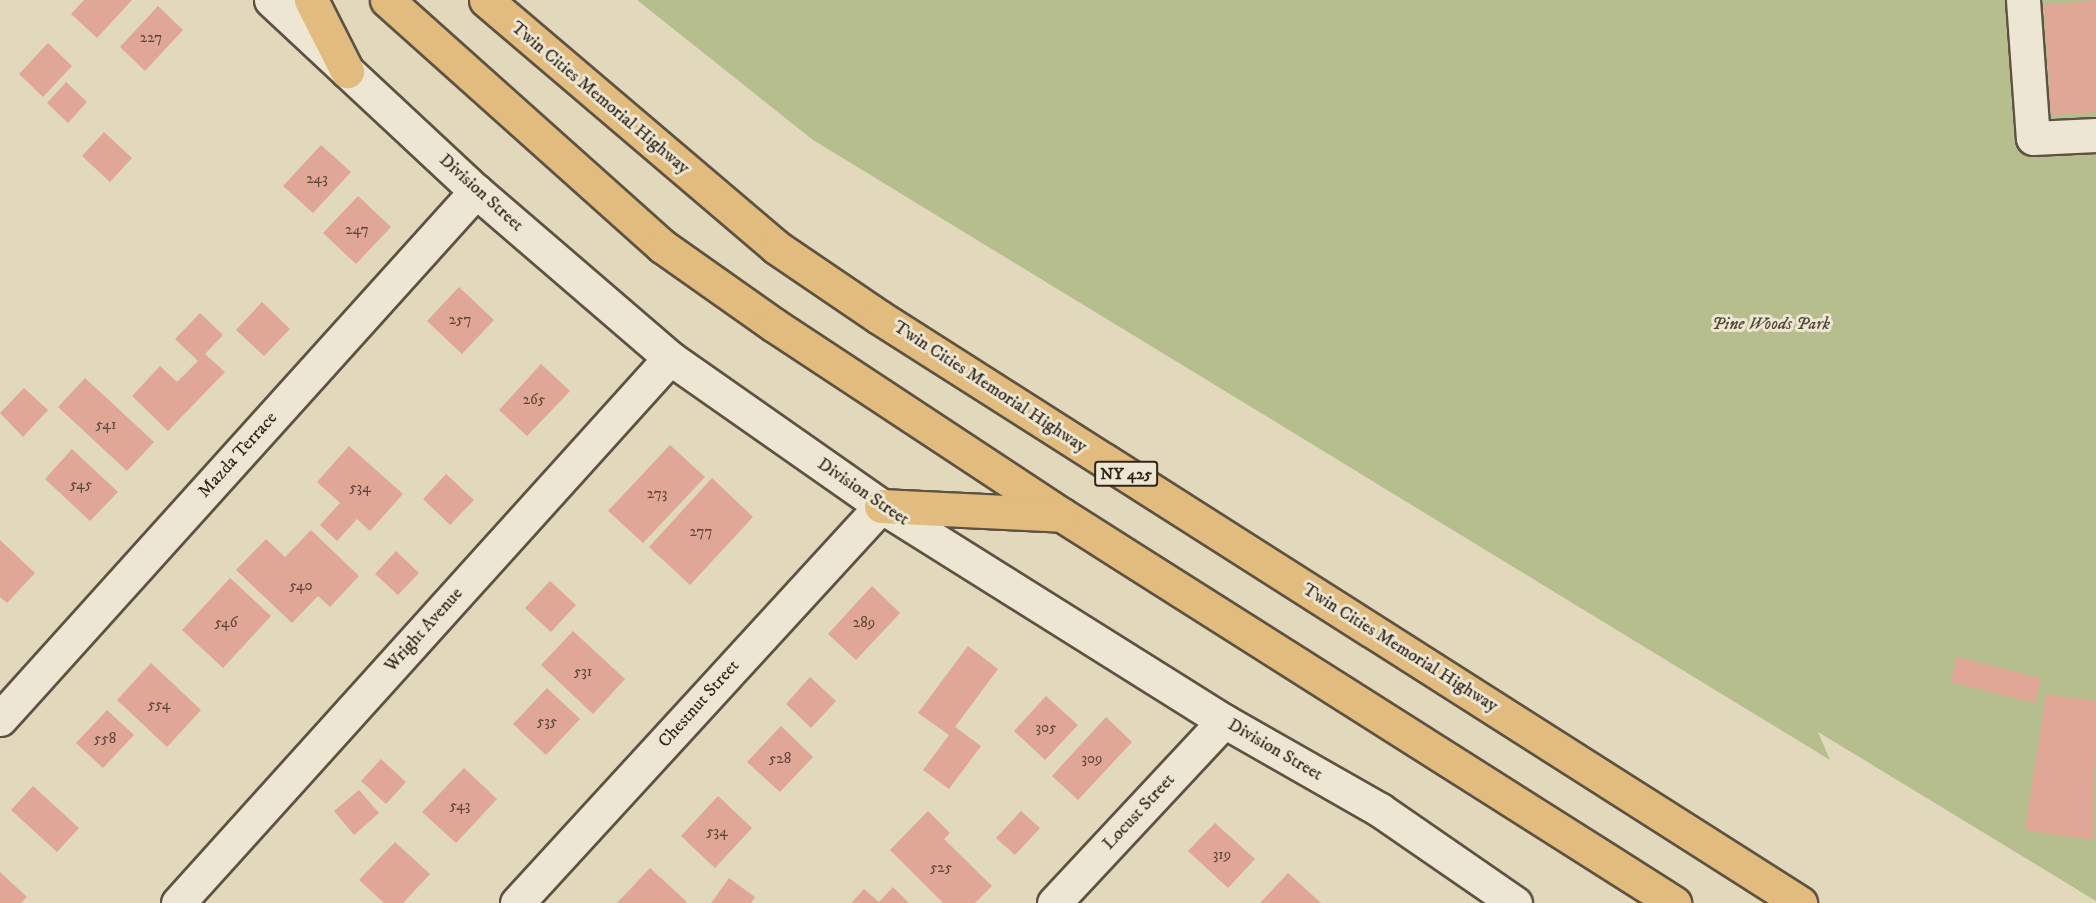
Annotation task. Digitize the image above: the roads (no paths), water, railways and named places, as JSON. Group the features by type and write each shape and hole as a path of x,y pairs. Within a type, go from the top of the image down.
{"main road":[{"path":"311,0 346,71"},
{"path":"387,0 663,246 774,325 1062,515 1674,903"},
{"name":"Twin Cities Memorial Highway","path":"486,0 776,247 879,317 1800,903"},
{"path":"881,506 1062,515"}],"street":[{"name":"Division Street","path":"271,0 476,191 670,358 881,506 1224,721 1380,810 1515,903"},
{"path":"2023,0 2033,138 2096,135"},
{"name":"Mazda Terrace","path":"0,719 476,191"},
{"name":"Wright Avenue","path":"178,903 670,358"},
{"name":"Chestnut Street","path":"517,903 881,506"},
{"name":"Locust Street","path":"1054,903 1224,721"}],"park label":[{"name":"Pine Woods Park","path":"1771,324"}]}
